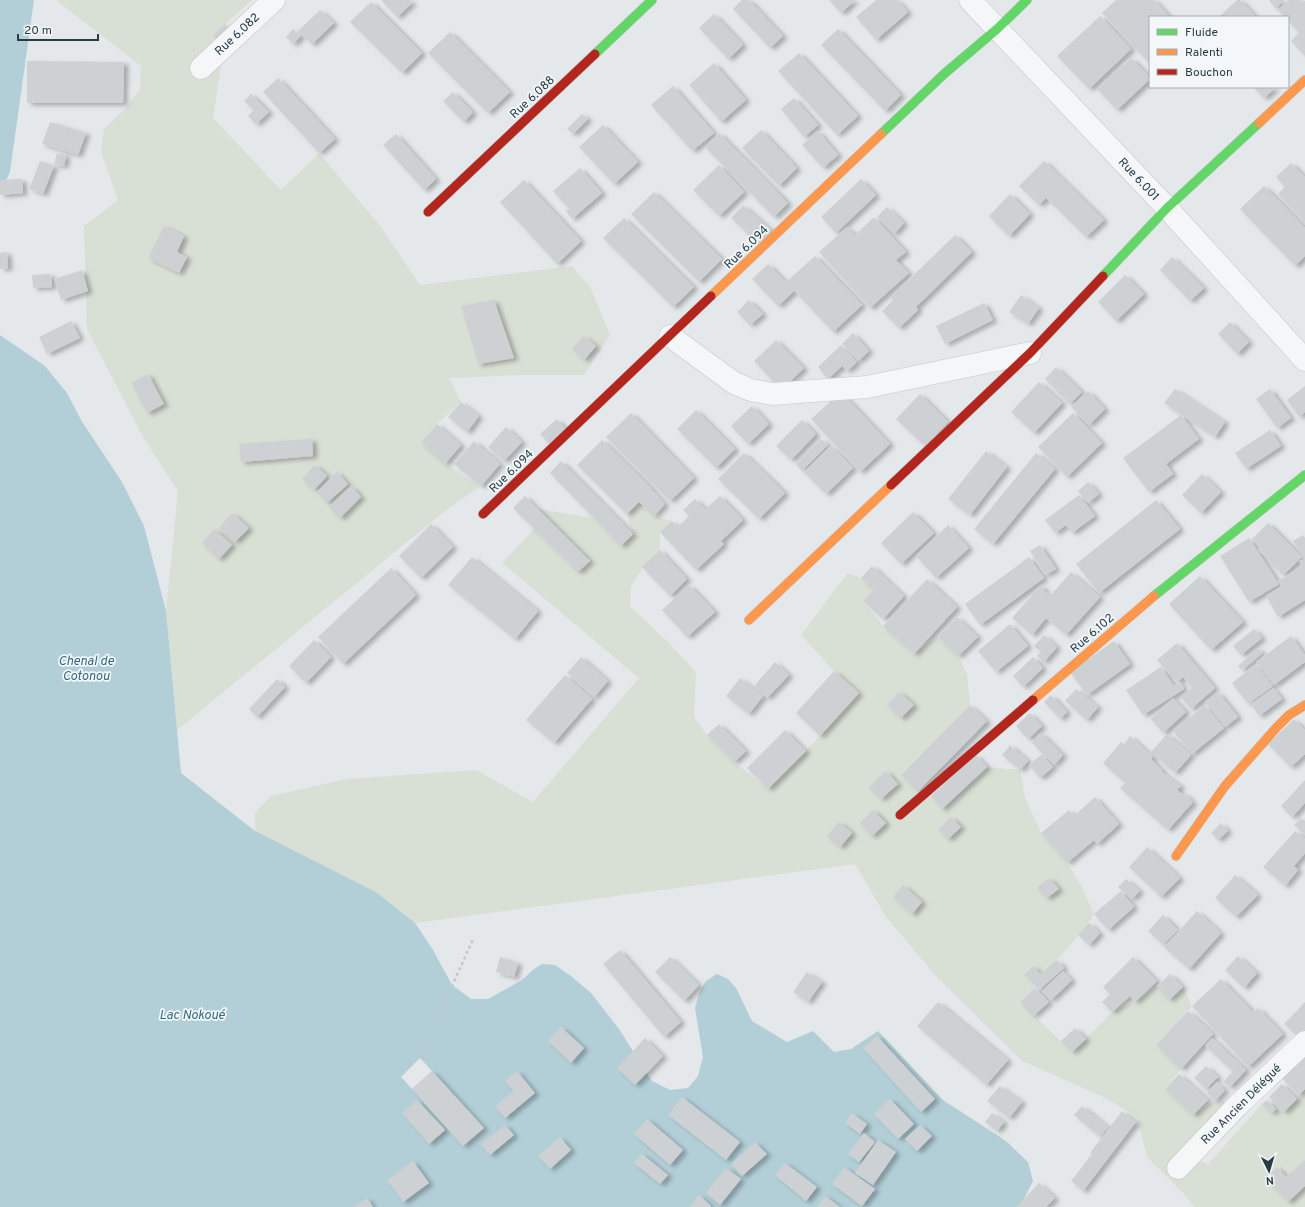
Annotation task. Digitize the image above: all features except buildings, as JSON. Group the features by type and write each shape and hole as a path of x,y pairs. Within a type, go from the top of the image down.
{"street":[{"name":"Rue 6.082","path":"201,68 274,0"},
{"name":"Rue 6.088","path":"428,212 652,0"},
{"name":"Rue 6.001","path":"970,0 1167,208 1305,360"},
{"name":"Rue 6.094","path":"484,514 944,74 1027,0"},
{"path":"749,620 1030,353 1167,208 1305,80"},
{"path":"670,336 734,383 751,390 772,394 867,387 1030,353"},
{"name":"Rue 6.102","path":"900,815 1134,612 1305,475"},
{"path":"1176,856 1225,786 1277,727 1289,715 1305,706"},
{"name":"Rue Ancien Délégué","path":"1178,1168 1237,1106 1305,1042"}],"path":[{"path":"420,1058 473,939"}],"shaded area":[{"path":"56,0 252,0 213,35 224,46 213,118 281,190 319,153 381,227 420,285 572,266 590,287 610,335 584,375 522,375 449,378 461,402 437,424 421,443 445,464 481,486 445,511 177,730 166,611 178,491 143,437 87,329 84,226 118,200 101,151 104,129 124,110 140,89 141,66"},
{"path":"639,502 654,516 672,521 660,532 660,550 643,567 631,586 630,606 668,642 696,672 694,717 707,735 734,762 768,789 806,751 859,693 834,671 801,635 848,573 861,578 874,590 863,601 883,626 913,654 938,637 958,656 967,673 970,705 901,775 931,796 942,809 987,767 1020,770 1025,798 1041,833 1067,863 1081,885 1094,914 1089,923 1057,960 1040,974 1033,966 1024,973 1035,988 1020,1002 1072,1052 1112,1012 1135,1002 1157,986 1169,1000 1183,987 1192,1006 1156,1045 1181,1069 1165,1089 1193,1115 1215,1101 1238,1103 1182,1155 1208,1164 1262,1104 1284,1112 1305,1090 1305,1207 1194,1207 1183,1193 1147,1157 1137,1117 1104,1097 1022,1061 936,976 886,917 855,864 415,923 376,892 255,831 255,813 271,796 347,779 476,770 533,802 639,678 502,563 534,529 538,509 593,518 621,546 633,534 627,514"}],"water":[{"path":"0,0 34,0 10,172 0,194"},
{"name":"Lac Nokoué","path":"0,335 45,366 67,393 81,420 122,482 144,526 166,611 181,773 255,831 376,892 415,923 433,950 452,985 471,999 488,999 522,980 542,964 555,965 591,993 619,1029 652,1081 670,1090 688,1088 698,1076 703,1057 695,1008 699,993 706,981 717,974 728,979 736,988 752,1021 787,1042 813,1031 834,1052 851,1049 878,1031 943,1100 1006,1141 1028,1162 1033,1181 1020,1207 0,1207"}],"pier":[{"path":"420,1058 432,1071 412,1089 401,1077"}],"traffic: fast":[{"path":"595,54 652,0"},
{"path":"881,134 944,74 997,29 1027,0"},
{"path":"1103,276 1167,208 1259,123"},
{"path":"1154,596 1305,475"}],"traffic: slow":[{"path":"1259,123 1305,80"},
{"path":"711,296 881,134"},
{"path":"749,620 891,485"},
{"path":"1033,700 1154,596"},
{"path":"1176,856 1225,786 1277,727 1289,715 1305,705"}],"traffic: jam":[{"path":"428,212 595,54"},
{"path":"891,485 1030,353 1103,276"},
{"path":"483,514 711,296"},
{"path":"900,815 1033,700"}],"water label":[{"name":"Chenal de Cotonou","path":"86,668"}]}
